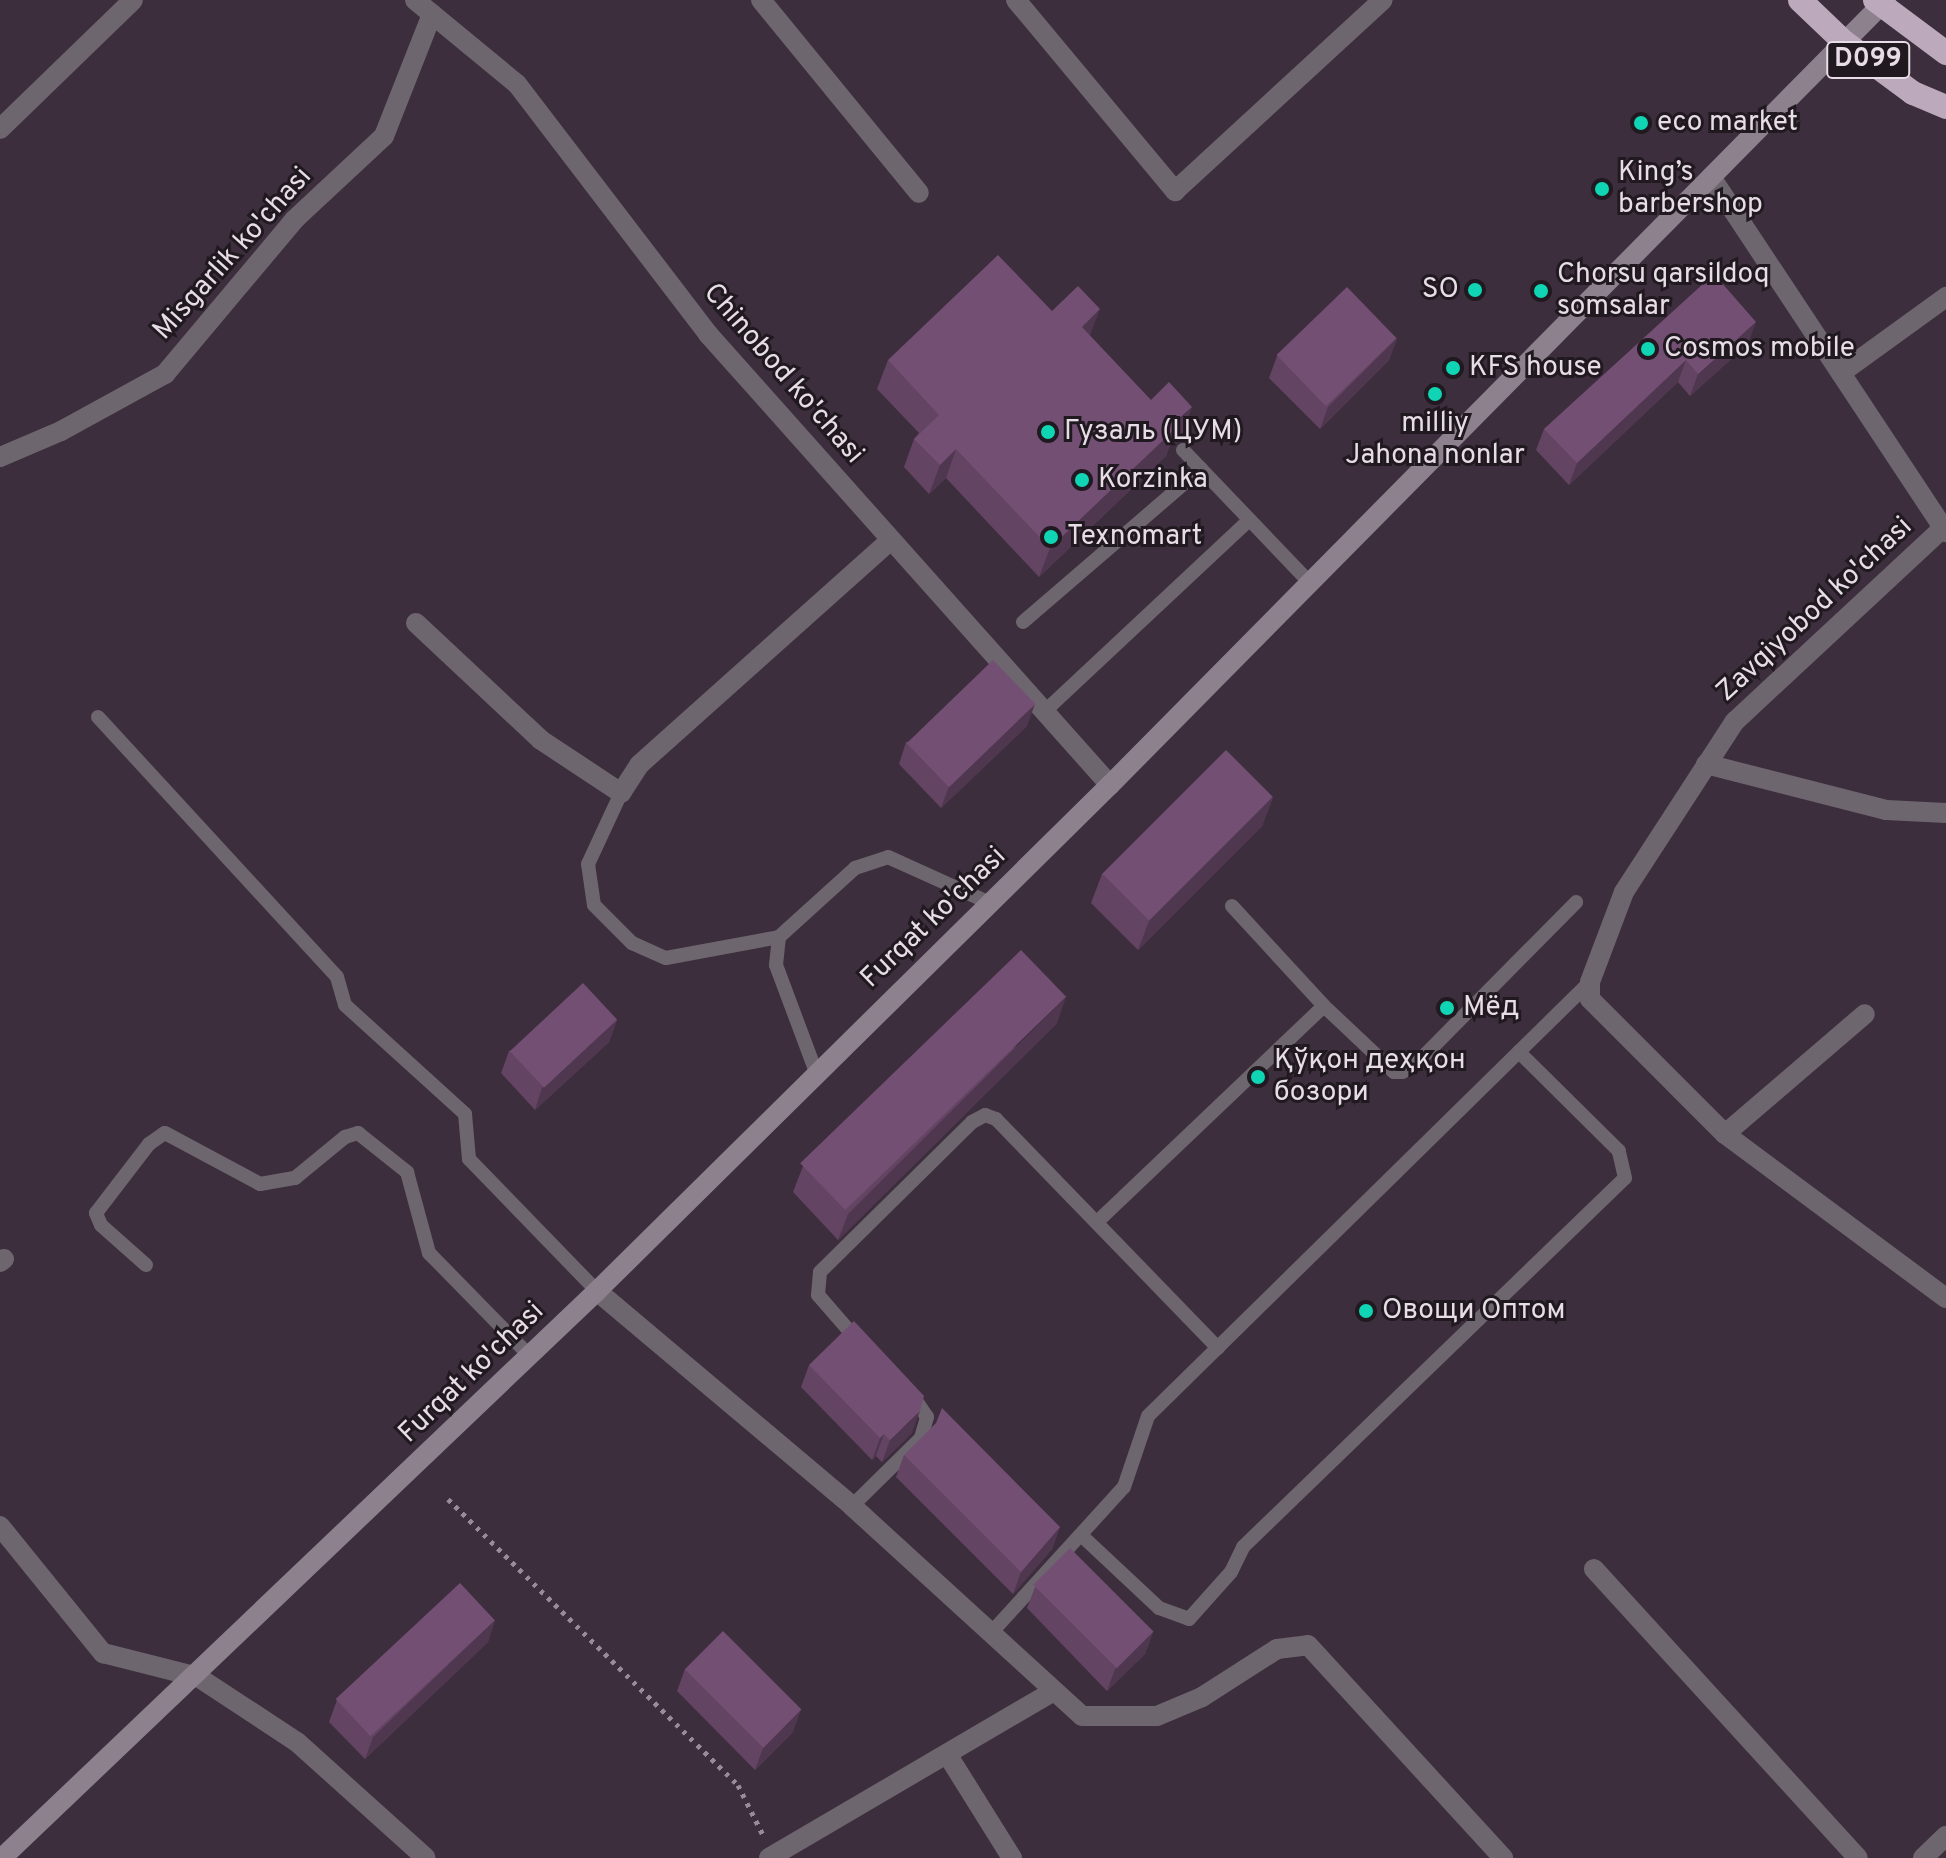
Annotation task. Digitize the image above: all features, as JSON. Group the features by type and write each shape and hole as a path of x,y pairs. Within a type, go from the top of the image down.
{"highway":[{"name":"D099","path":"1800,0 1844,42 1913,93 1946,107"},
{"name":"D099","path":"1881,2 1946,53"}],"main road":[{"name":"Furqat ko'chasi","path":"4,1851 198,1677 597,1291 1110,785 1881,2"}],"street":[{"path":"0,129 133,0"},
{"name":"Chinobod ko'chasi","path":"415,0 517,84 708,334 1110,785"},
{"path":"761,0 919,193"},
{"path":"1016,0 1175,191 1383,0"},
{"name":"Misgarlik ko'chasi","path":"0,457 61,431 165,374 294,220 384,136 432,14"},
{"path":"1711,177 1944,530"},
{"path":"1841,373 1946,297"},
{"name":"Zavqiyobod ko'chasi","path":"1590,982 1624,892 1735,721 1944,530"},
{"path":"416,623 541,740 621,793 639,765 891,540"},
{"path":"1706,764 1886,810 1946,813"},
{"path":"1590,982 1590,999 1598,1010 1725,1134 1946,1298"},
{"path":"1725,1134 1865,1014"},
{"path":"597,1291 852,1506 1082,1716 1157,1716 1202,1697 1277,1649 1308,1645 1503,1858"},
{"path":"0,1526 103,1653 198,1677 297,1742 426,1858"},
{"path":"1594,1569 1858,1858"},
{"path":"771,1857 1054,1691"},
{"path":"947,1754 1012,1858"},
{"path":"1923,1858 1946,1836"}],"lane":[{"path":"1183,450 1309,582"},
{"path":"1023,622 1201,469"},
{"path":"1044,712 1249,520"},
{"path":"98,717 337,977 345,1005 465,1114 469,1159 597,1291"},
{"path":"621,793 588,864 594,905 632,943 666,958 779,937 855,868 888,857 990,903"},
{"path":"1232,906 1324,1006 1394,1072 1402,1072 1413,1067 1576,902"},
{"path":"779,937 776,965 816,1072"},
{"path":"991,1633 1124,1487 1148,1416 1590,982"},
{"path":"1097,1222 1324,1006"},
{"path":"1081,1535 1159,1608 1189,1619 1231,1572 1243,1547 1625,1178 1627,1168 1619,1151 1519,1052"},
{"path":"874,1357 829,1312 818,1295 820,1272 972,1122 985,1115 996,1119 1218,1348"},
{"path":"146,1265 101,1225 96,1213 149,1144 165,1133 260,1184 295,1178 345,1137 358,1133 407,1172 429,1253 530,1356"},
{"path":"852,1506 921,1438 927,1417 920,1401 897,1379"}],"path":[{"path":"448,1499 738,1785 771,1857"}],"building":[{"name":"Гузаль (ЦУМ)","path":"998,255 1052,311 1078,286 1100,309 1082,327 1151,400 1169,382 1192,407 1173,424 1177,427 1050,548 956,449 940,465 914,439 939,415 888,360"},
{"path":"1714,274 1756,322 1698,374 1686,360 1577,463 1544,429"},
{"path":"1347,287 1396,338 1326,406 1277,355"},
{"path":"993,660 1035,704 949,787 907,743"},
{"path":"1226,750 1273,797 1149,920 1102,874"},
{"path":"1021,950 1066,997 845,1210 800,1163"},
{"path":"583,983 617,1020 544,1088 510,1051"},
{"path":"854,1321 924,1396 920,1411 890,1440 884,1434 880,1438 809,1365"},
{"path":"942,1408 1060,1527 1021,1572 904,1455 936,1423"},
{"path":"1070,1548 1153,1631 1117,1668 1033,1585"},
{"path":"460,1583 495,1620 370,1736 336,1699"},
{"path":"723,1631 801,1709 763,1748 685,1669"}],"place":[{"name":"eco market","path":"1641,123"},
{"name":"King’s barbershop","path":"1602,189"},
{"name":"SO","path":"1475,290"},
{"name":"Chorsu qarsildoq somsalar","path":"1541,291"},
{"name":"Cosmos mobile","path":"1648,349"},
{"name":"KFS house","path":"1453,368"},
{"name":"milliy Jahona nonlar","path":"1435,394"},
{"name":"Гузаль (ЦУМ)","path":"1048,432"},
{"name":"Korzinka","path":"1082,480"},
{"name":"Texnomart","path":"1051,537"},
{"name":"Мёд","path":"1447,1008"},
{"name":"Қўқон деҳқон бозори","path":"1258,1077"},
{"name":"Овощи Оптом","path":"1366,1311"}]}
